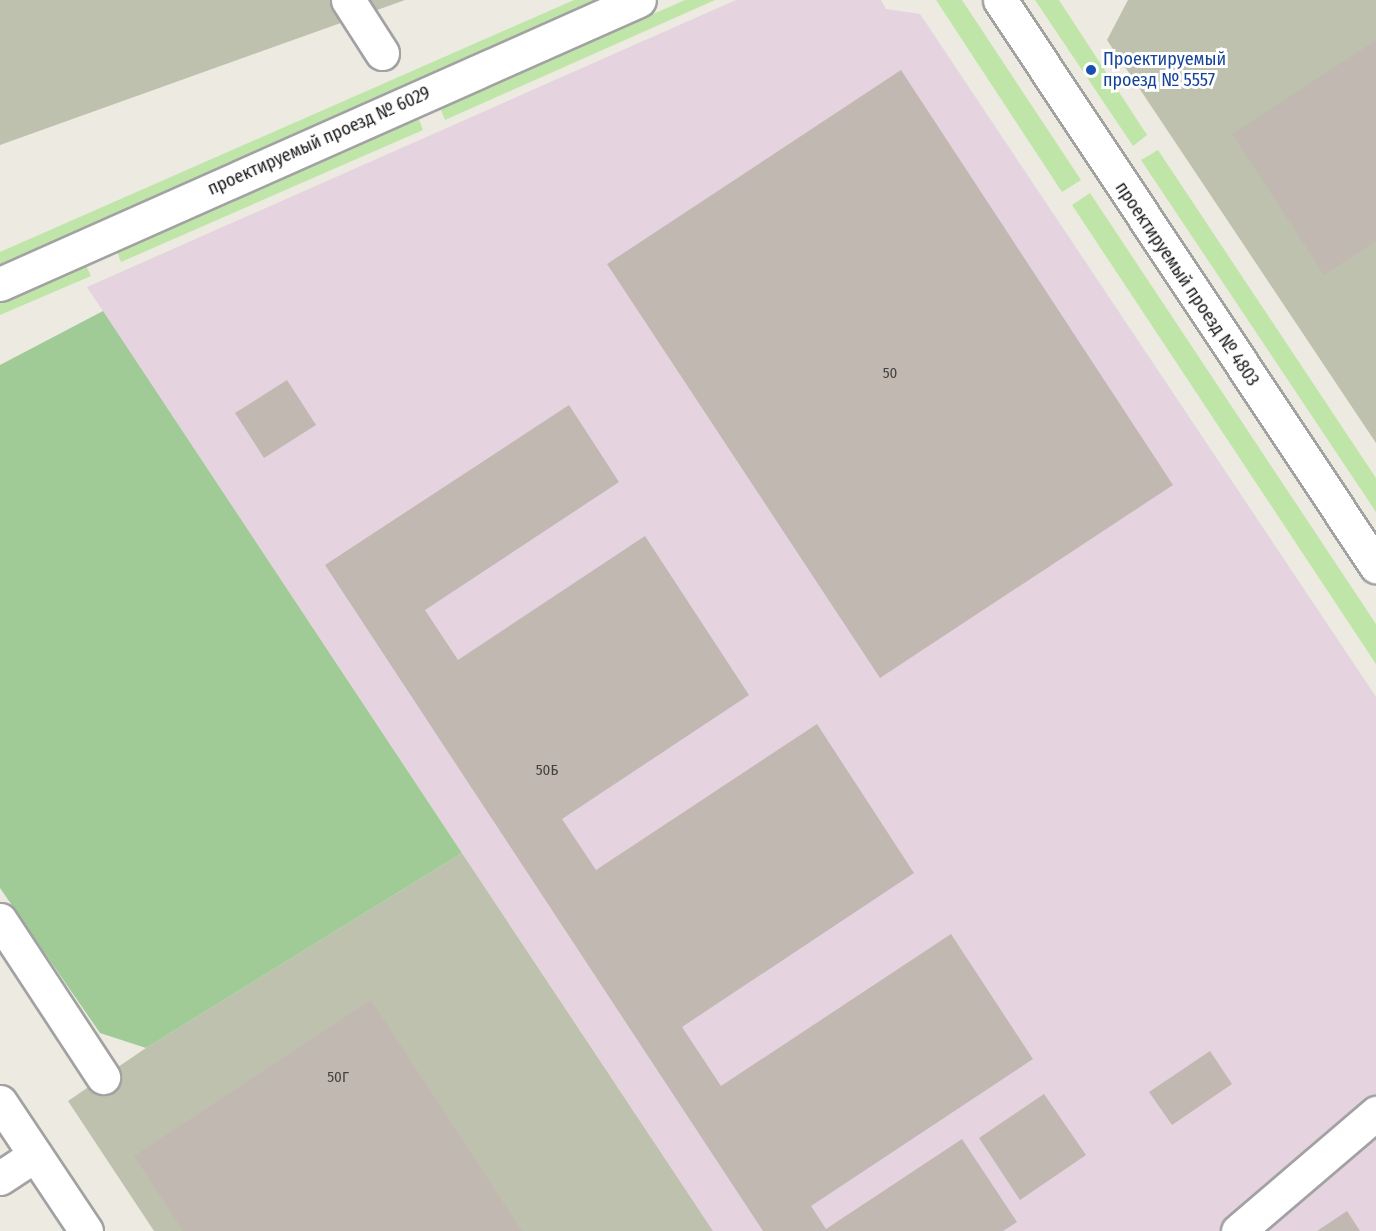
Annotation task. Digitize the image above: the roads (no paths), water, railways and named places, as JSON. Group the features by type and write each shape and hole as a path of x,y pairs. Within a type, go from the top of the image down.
{"street":[{"path":"348,0 382,53"},
{"name":"проектируемый проезд № 6029","path":"0,284 639,0"},
{"name":"проектируемый проезд № 4803","path":"1000,0 1376,566"},
{"path":"0,920 103,1077"},
{"path":"0,1102 86,1231"},
{"path":"1238,1231 1376,1113"},
{"path":"0,1178 35,1155"}],"place":[{"name":"Проектируемый проезд № 5557","path":"1091,70"}]}
